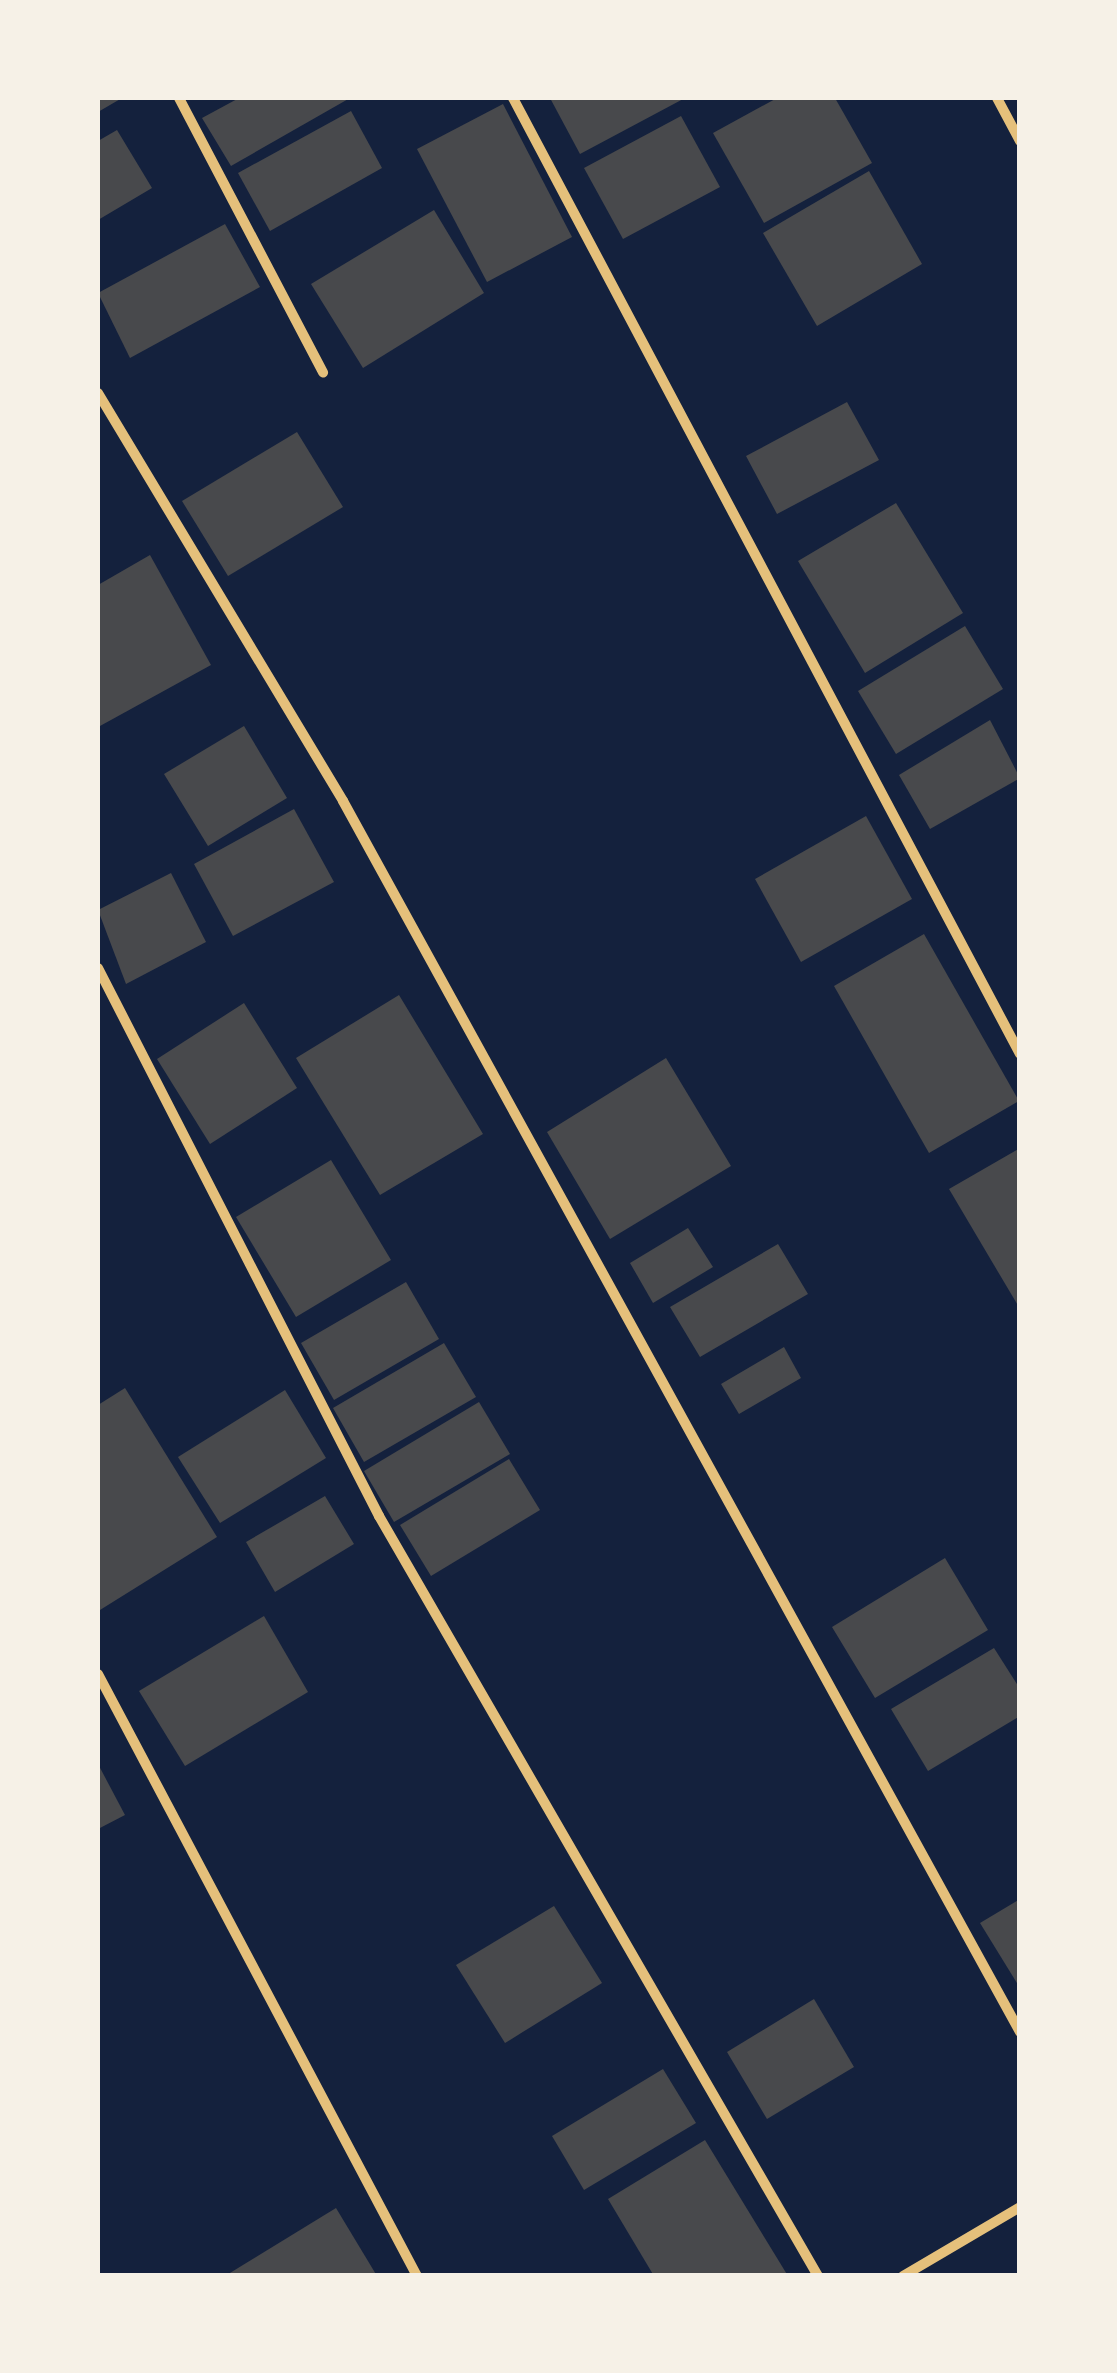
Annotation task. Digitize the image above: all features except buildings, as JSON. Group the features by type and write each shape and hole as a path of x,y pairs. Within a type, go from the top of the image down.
{"street":[{"path":"179,98 323,372"},
{"path":"513,98 1020,1054"},
{"path":"997,98 1020,140"},
{"path":"98,393 342,801 1020,2032"},
{"path":"98,968 379,1516 818,2276"},
{"path":"98,1674 417,2276"},
{"path":"903,2276 1020,2207"}]}
